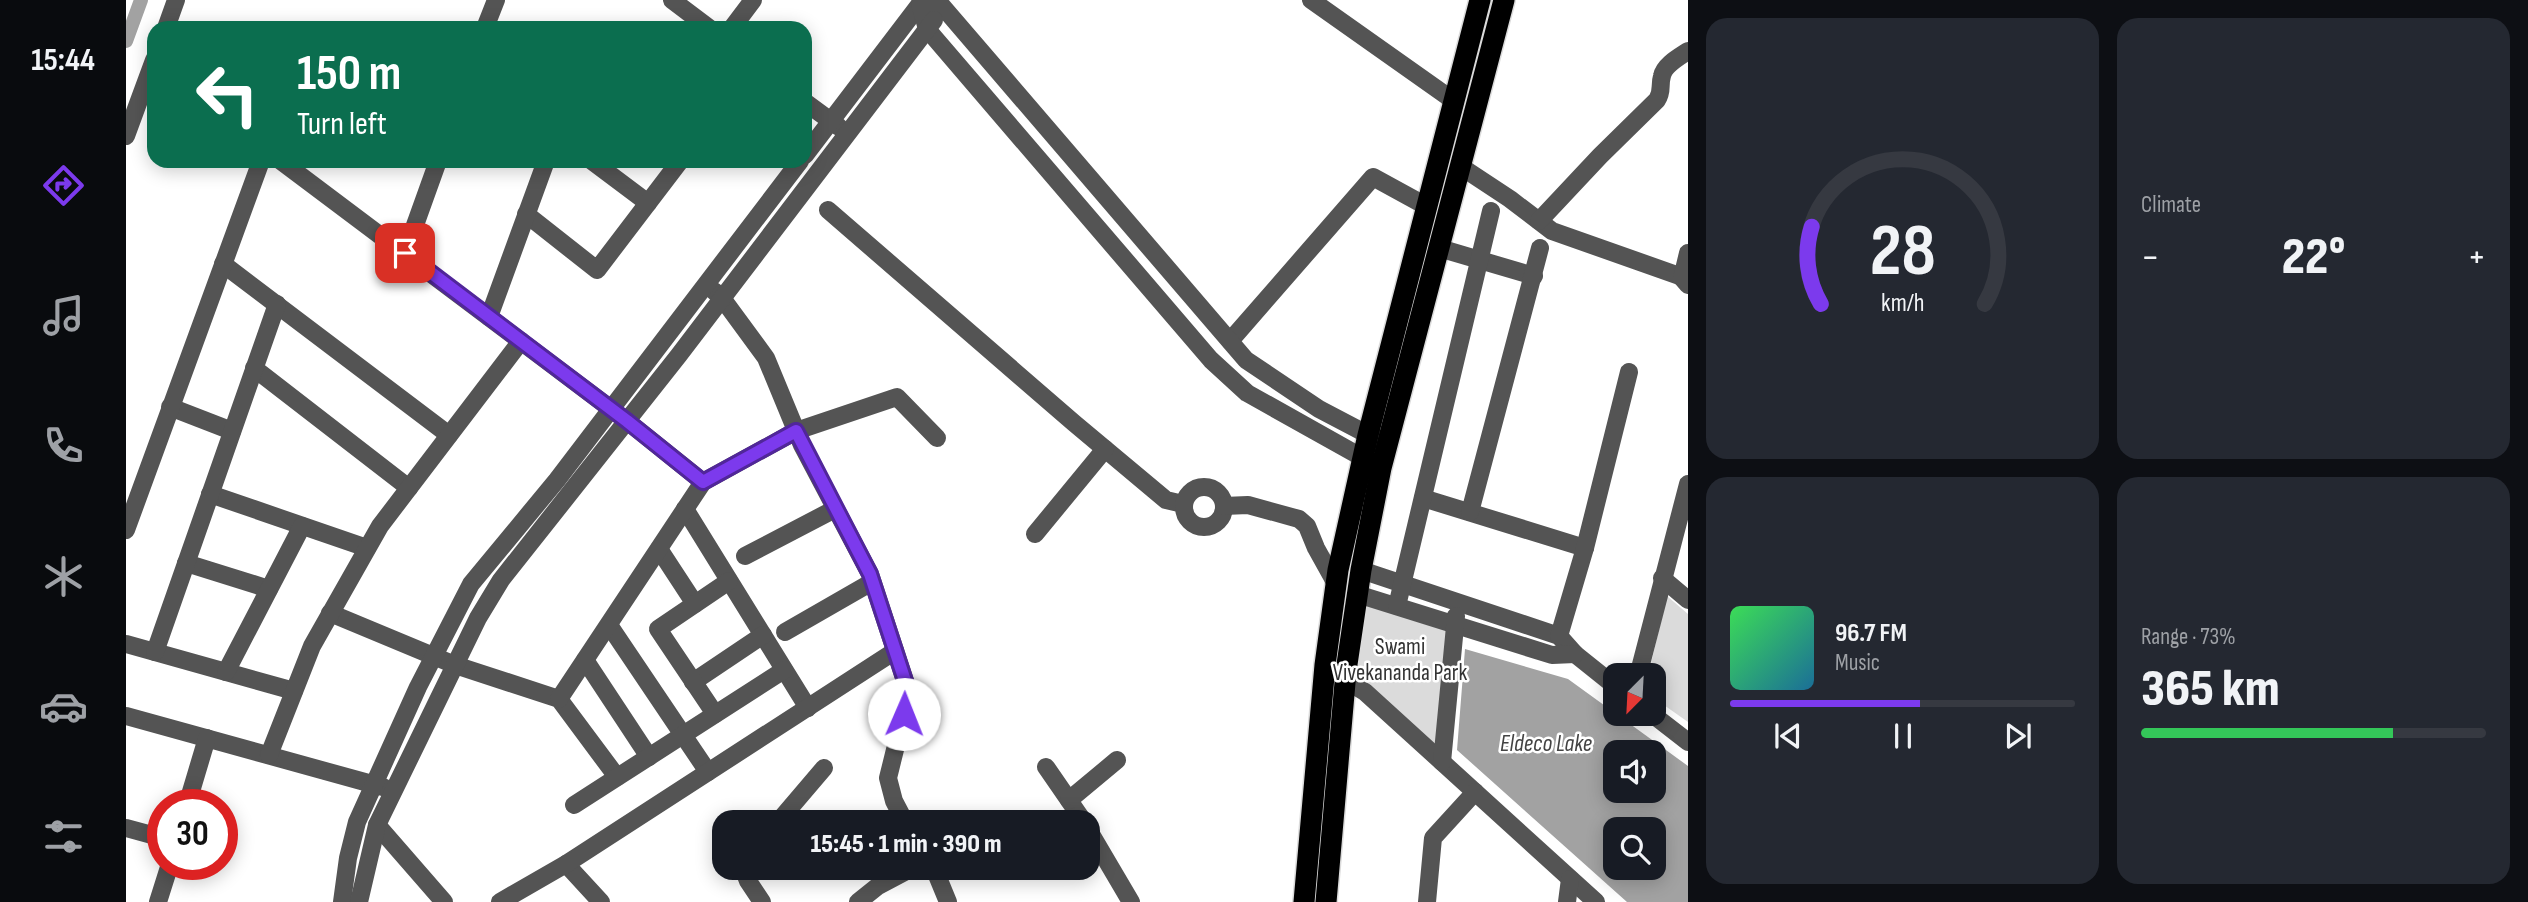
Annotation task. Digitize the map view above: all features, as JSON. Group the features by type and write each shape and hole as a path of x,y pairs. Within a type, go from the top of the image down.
{"highway":[{"path":"1325,902 1345,680 1361,570 1381,468 1377,440 1426,206 1480,0"},
{"path":"1304,902 1325,665 1336,584 1362,457 1377,440 1439,248 1504,0"}],"street":[{"path":"168,21 176,0"},
{"path":"488,21 496,0"},
{"path":"673,0 700,21"},
{"path":"738,21 754,0"},
{"path":"1311,0 1454,101"},
{"path":"922,2 946,4 1246,360 1319,409 1377,440"},
{"path":"922,2 927,29 1211,360 1247,393 1381,468"},
{"path":"812,146 922,2"},
{"path":"359,902 377,825 478,618 501,580 627,421 946,4"},
{"path":"1539,221 1657,100 1661,94 1661,76 1665,69 1688,51"},
{"path":"126,136 147,79"},
{"path":"812,107 847,134"},
{"path":"1460,166 1552,231 1686,281 1688,253"},
{"path":"126,530 258,168"},
{"path":"290,168 612,409 703,482"},
{"path":"405,253 435,168"},
{"path":"489,317 542,168"},
{"path":"601,168 648,203"},
{"path":"526,214 597,270 675,168"},
{"path":"342,902 348,858 357,822 471,584 557,480 795,168"},
{"path":"1230,341 1373,177 1426,206"},
{"path":"828,210 1166,500 1183,504"},
{"path":"1397,606 1491,211"},
{"path":"1439,248 1534,276"},
{"path":"1470,512 1541,248"},
{"path":"223,264 449,435"},
{"path":"706,285 722,298 766,358 796,431 872,582 909,693 888,778 899,810"},
{"path":"155,652 277,304"},
{"path":"269,755 312,646 380,526 521,341"},
{"path":"254,368 409,488"},
{"path":"1559,636 1585,548 1629,372"},
{"path":"559,699 703,482 796,431 897,397 937,438"},
{"path":"170,407 232,430"},
{"path":"1035,534 1105,449"},
{"path":"1641,663 1688,484"},
{"path":"1200,487 1216,491 1224,506 1218,522 1203,528 1188,520 1183,504 1186,496 1200,487"},
{"path":"210,494 367,548"},
{"path":"1423,498 1585,548"},
{"path":"1224,506 1248,505 1299,519 1307,526 1336,584"},
{"path":"685,509 808,708"},
{"path":"745,556 835,509"},
{"path":"226,672 302,526"},
{"path":"659,549 695,604"},
{"path":"186,563 269,589"},
{"path":"1361,570 1559,636 1575,654 1603,676"},
{"path":"1662,578 1688,600"},
{"path":"715,715 658,629 729,581"},
{"path":"785,632 872,582"},
{"path":"1357,594 1552,655 1575,654"},
{"path":"1442,762 1454,624 1459,603"},
{"path":"330,614 455,665 559,699 617,777"},
{"path":"609,625 708,772"},
{"path":"693,682 763,635"},
{"path":"126,644 294,691"},
{"path":"500,902 566,864 895,652"},
{"path":"585,660 649,757"},
{"path":"574,805 784,670"},
{"path":"1345,680 1365,692 1597,902"},
{"path":"126,716 394,790"},
{"path":"1666,725 1688,742"},
{"path":"192,789 207,738"},
{"path":"1069,800 1117,760"},
{"path":"1046,767 1076,810"},
{"path":"788,810 824,768"},
{"path":"1427,902 1433,838 1475,792"},
{"path":"377,825 444,902"},
{"path":"126,828 147,834"},
{"path":"1100,849 1131,902"},
{"path":"566,864 601,902"},
{"path":"1567,902 1570,879"},
{"path":"158,902 165,880"},
{"path":"748,880 762,902"},
{"path":"858,902 889,880"},
{"path":"939,880 948,902"}],"green space":[{"path":"1667,596 1688,614 1688,722 1666,706 1666,663 1651,663"},
{"name":"Swami Vivekananda Park","path":"1361,601 1447,629 1438,750 1352,677"}],"water":[{"name":"Eldeco Lake","path":"1465,649 1568,679 1603,704 1603,726 1633,726 1652,740 1603,740 1603,803 1666,803 1666,750 1688,766 1688,902 1627,902 1457,750"}],"waterway":[{"path":"126,41 141,0"}],"route":[{"path":"405,253 703,482 796,431 870,574 909,693 904,714"}]}
